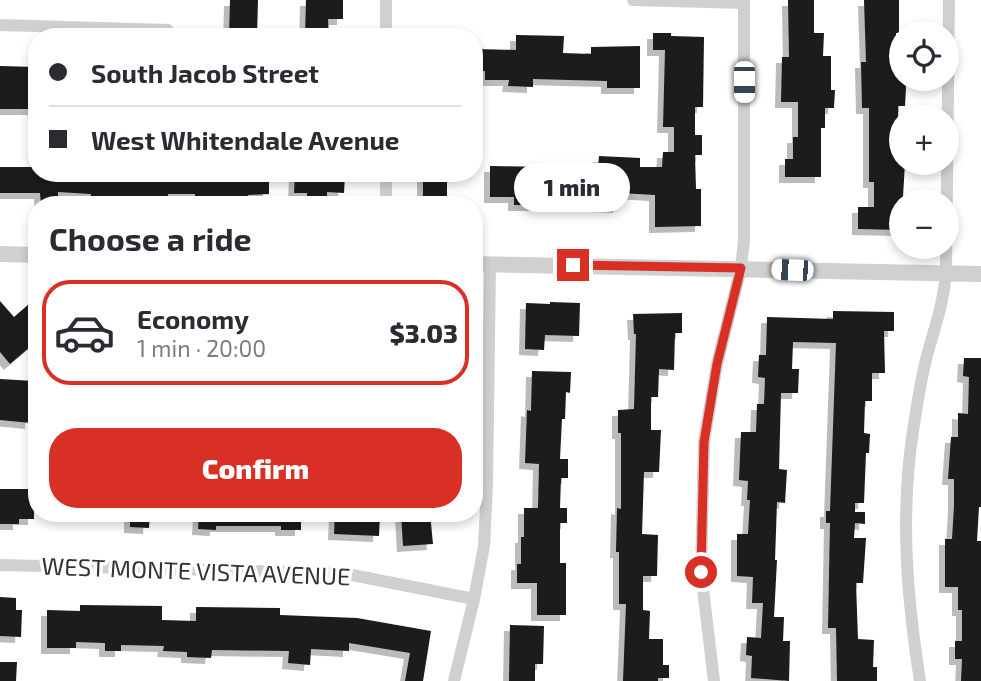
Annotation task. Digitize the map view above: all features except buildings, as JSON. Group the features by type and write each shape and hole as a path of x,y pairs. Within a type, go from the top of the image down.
{"street":[{"path":"386,0 386,28"},
{"path":"633,0 744,1 744,241 741,268 717,364 704,442 701,572 714,681"},
{"path":"920,681 905,567 906,521 913,434 928,354 942,310 947,274 949,0"},
{"path":"0,25 101,28"},
{"path":"0,254 28,255"},
{"path":"483,264 981,274"},
{"path":"454,681 484,545 487,486 483,308"},
{"name":"WEST MONTE VISTA AVENUE","path":"0,565 342,573 474,599"}],"route":[{"path":"573,265 741,268 717,364 704,442 701,572"}]}
